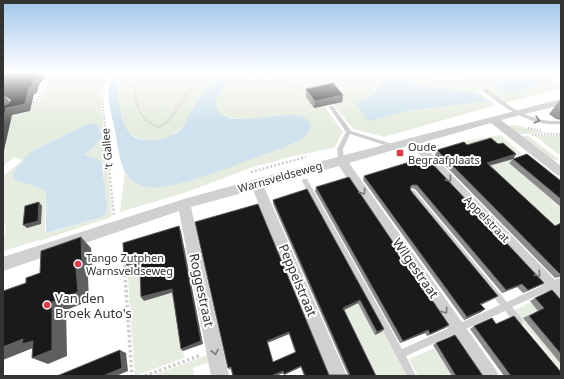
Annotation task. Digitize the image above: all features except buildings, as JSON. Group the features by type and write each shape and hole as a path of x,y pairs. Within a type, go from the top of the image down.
{"street":[{"name":"Warnsveldseweg","path":"3,264 184,204 341,160 561,102"},
{"path":"493,119 560,170"},
{"name":"Appelstraat","path":"413,141 556,284 561,297"},
{"name":"Wilgestraat","path":"341,160 490,376"},
{"name":"Peppelstraat","path":"257,184 338,376"},
{"name":"Roggestraat","path":"184,204 220,376"}],"lane":[{"path":"485,90 515,113 548,123 560,123"},
{"path":"331,107 349,132 393,146"},
{"path":"341,160 339,154 340,149 349,132"},
{"path":"305,181 412,376"},
{"path":"412,192 522,326"},
{"path":"400,354 556,284"}],"path":[{"path":"23,104 37,102 42,90"},
{"name":"'t Gallee","path":"103,90 102,95 114,228"},
{"path":"135,90 140,111 148,123 160,127 168,121 191,90"},
{"path":"530,135 560,133"},
{"path":"124,259 132,376"},
{"path":"145,376 215,350"}],"shaded area":[{"path":"44,90 101,90 100,93 112,215 109,218 3,251 3,236 5,235 6,225 3,226 3,176 23,160 14,157 3,166 3,151 5,150 6,144 3,144 3,141 6,140 11,115 30,111 16,107 39,103","holes":["88,124 97,124 102,134 100,140 84,155 102,163 104,184 99,218 47,233 45,231 46,192 42,189 13,179 14,171 36,149"]},
{"path":"118,90 376,90 366,99 360,101 396,113 488,100 441,90 504,90 506,91 555,90 505,103 487,90 478,92 496,105 384,137 354,129 333,104 324,106 343,132 334,148 294,156 253,167 187,192 120,212 125,171 127,176 209,174 293,144 306,135 283,115 260,119 240,119 227,117 185,126 172,136 153,141 140,139 127,132 118,98"},
{"path":"512,125 539,132 556,133 517,134 508,127"},
{"path":"500,135 522,154 509,158 561,202 561,235 460,142"},
{"path":"561,135 561,153 558,154 535,136"},
{"path":"519,136 528,136 560,160 549,159"},
{"path":"316,207 407,376 374,376 300,225 284,230 279,219"},
{"path":"187,247 190,261 170,267 184,358 135,376 127,266"},
{"path":"531,302 561,337 561,370 513,311"},
{"path":"434,348 452,376 418,376 409,359"},
{"path":"210,354 211,361 193,368 194,376 152,376"}],"water":[{"path":"108,90 118,90 120,107 127,130 131,135 144,140 165,138 180,131 192,109 206,90 222,90 215,100 219,112 228,117 240,119 296,115 305,118 310,125 309,131 299,140 283,148 204,177 171,186 146,187 136,183 125,172 118,148"},
{"path":"377,90 456,90 478,95 488,101 408,111 369,121 356,104 371,96"},
{"path":"501,90 525,90 516,92"},
{"path":"88,124 97,124 102,134 100,140 84,155 100,160 102,163 107,208 106,214 99,218 46,233 46,192 42,189 13,179 13,174 25,157 36,149"}],"place":[{"name":"Oude Begraafplaats","path":"400,153"},
{"name":"Tango Zutphen Warnsveldseweg","path":"78,264"},
{"name":"Van den Broek Auto's","path":"47,305"}]}
